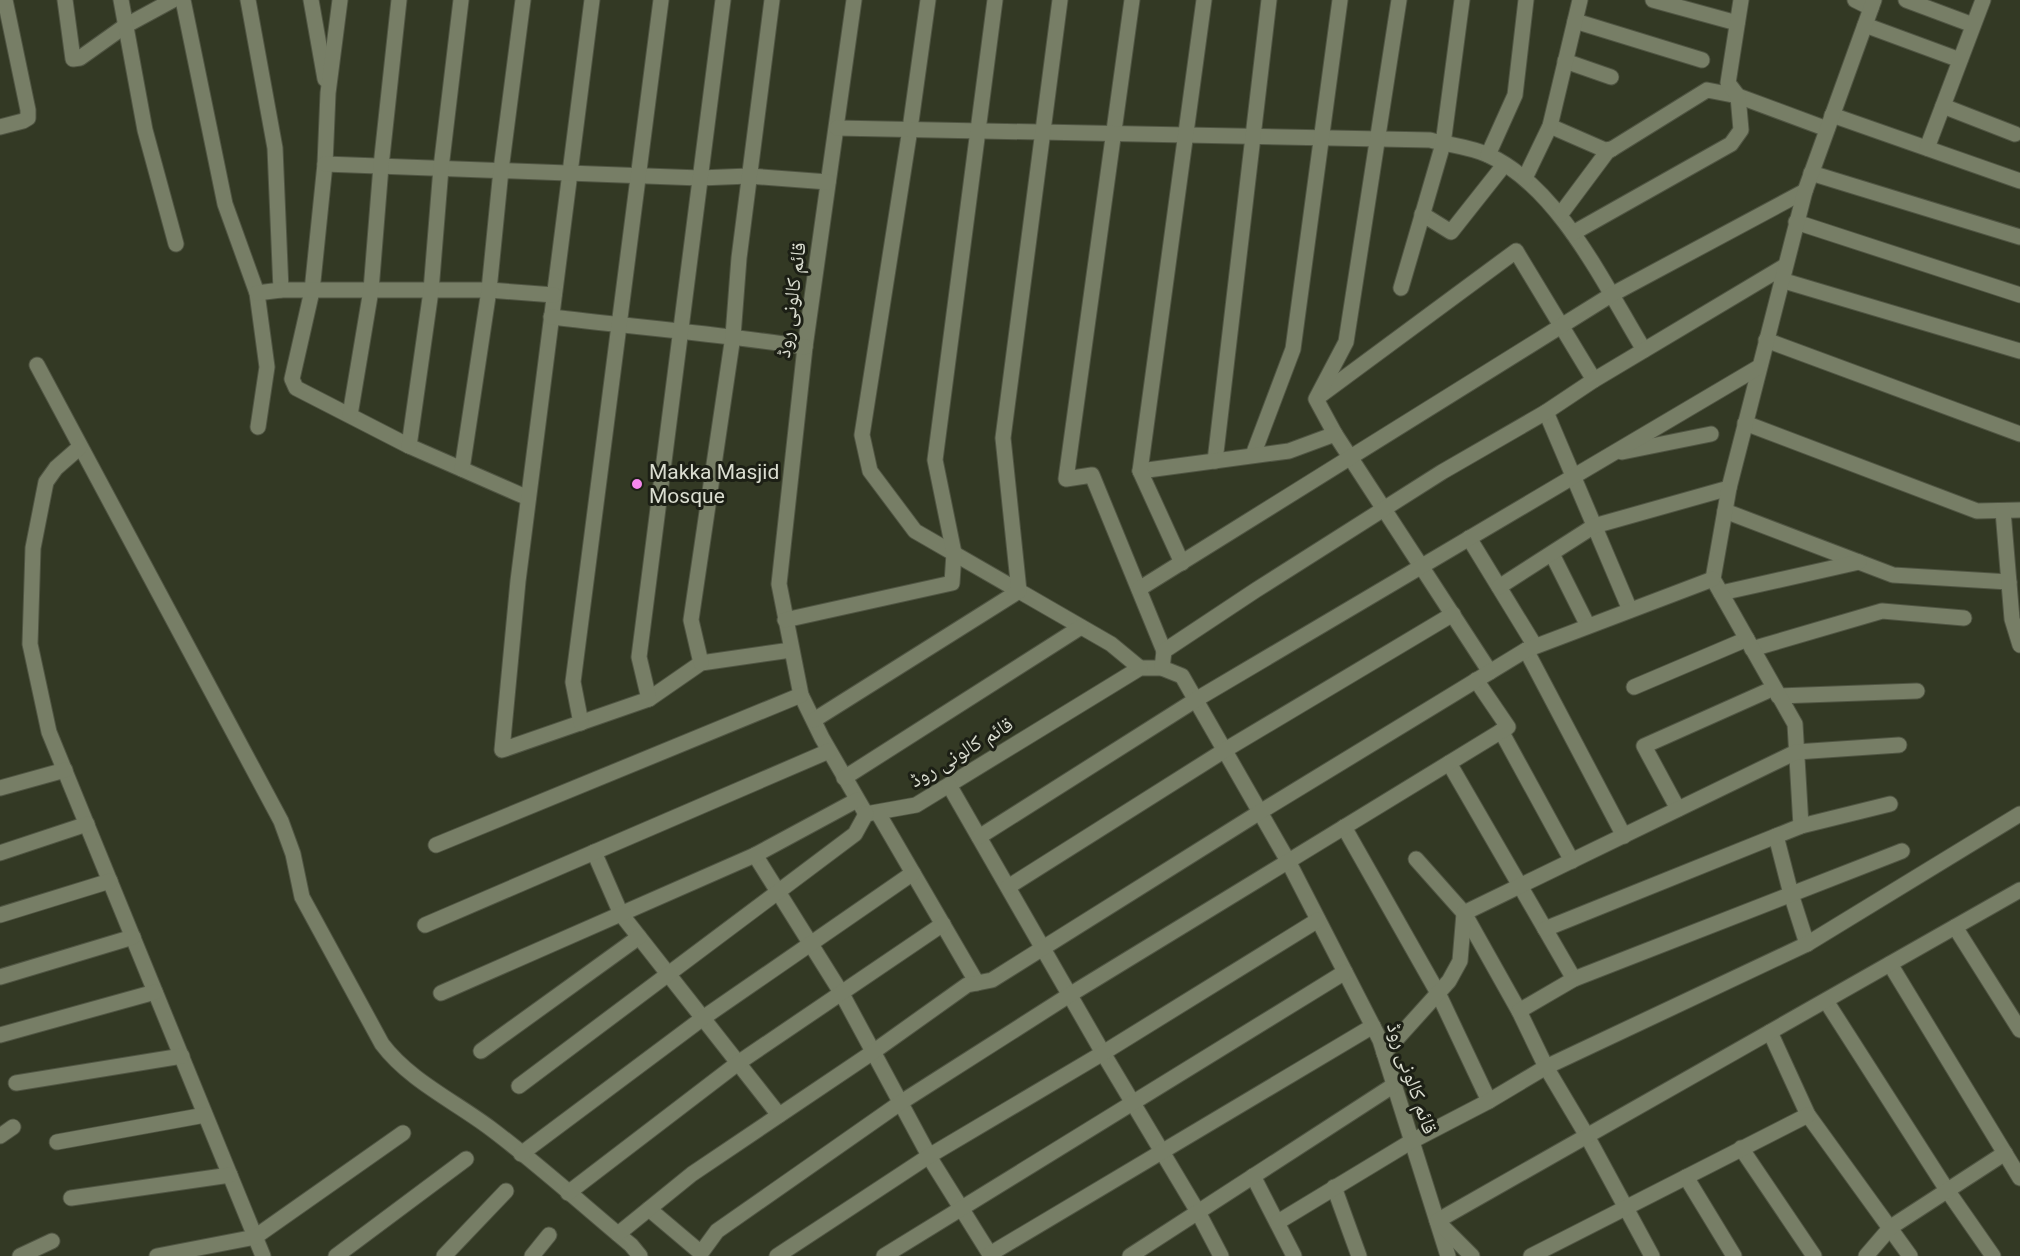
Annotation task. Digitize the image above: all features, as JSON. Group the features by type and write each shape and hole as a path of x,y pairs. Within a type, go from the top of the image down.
{"street":[{"path":"0,127 28,118 28,110 6,41 5,0"},
{"path":"65,0 73,59 80,58 125,26 172,0"},
{"path":"121,0 146,130 176,244"},
{"path":"183,0 225,204 257,293 267,367 258,427"},
{"path":"248,0 275,148 281,290"},
{"path":"311,0 328,93"},
{"path":"340,0 328,93 325,164 312,291 292,379 296,388 303,394 410,446 528,498"},
{"path":"350,416 371,290 381,166 399,0"},
{"path":"410,446 431,291 441,168 461,0"},
{"path":"462,469 489,291 501,170 523,0"},
{"path":"592,0 518,581 502,750 649,699 701,663 791,650"},
{"path":"581,723 573,682 661,0"},
{"path":"649,699 639,657 723,0"},
{"path":"701,663 691,620 733,336 739,258 772,0"},
{"name":"قائم کالونی روڈ","path":"854,0 805,347 779,584 801,695 857,800 872,814 916,805 1140,668"},
{"path":"928,0 862,435 870,471 915,531 1111,644 1140,668 1162,668 1164,651 1092,475 1066,479 1132,0"},
{"path":"785,620 952,583 954,553 935,460 995,0"},
{"path":"1020,591 1003,438 1060,0"},
{"path":"1182,562 1140,471 1204,0"},
{"path":"1215,460 1269,0"},
{"path":"1253,455 1293,349 1340,0"},
{"path":"1316,399 1346,342 1399,0"},
{"path":"1401,288 1443,144 1462,0"},
{"path":"1488,155 1515,95 1526,0"},
{"path":"1525,178 1550,126 1580,0"},
{"path":"1653,0 1737,23"},
{"path":"1573,233 1731,144 1741,130 1738,96 1728,83 1741,0"},
{"path":"1801,826 1794,724 1713,579 1729,488 1744,423 1804,191 1873,4 1856,0"},
{"path":"1906,0 1973,25"},
{"path":"1926,148 1983,0"},
{"path":"1575,21 1702,60"},
{"path":"1865,25 1960,60"},
{"path":"1565,61 1611,77"},
{"path":"1560,215 1607,152 1707,90 1738,96 1926,148 2020,181"},
{"path":"1943,106 2015,134"},
{"path":"1550,126 1605,150 1612,149"},
{"path":"837,128 1430,140 1488,155 1525,178 1560,215 1644,350"},
{"path":"325,164 700,178 749,176 828,182"},
{"path":"1422,214 1451,232 1504,165"},
{"path":"1811,172 2020,237"},
{"path":"1139,589 1611,295 1804,191"},
{"path":"1796,222 2020,295"},
{"path":"1316,399 1516,251 1594,380"},
{"path":"1164,651 1442,472 1546,412 1644,350 1783,273 2020,351"},
{"path":"257,293 281,290 371,290 489,291 554,295"},
{"path":"551,317 733,336 805,347"},
{"path":"1766,340 2020,434"},
{"path":"37,365 281,821 293,854 302,897 382,1044 406,1070 491,1129 618,1234 640,1256"},
{"path":"979,837 1197,699 1759,367"},
{"path":"649,1209 701,1253 717,1232 900,1103 1071,994 1508,727 1453,614 1335,434 1316,399"},
{"path":"1546,412 1630,610"},
{"path":"1744,423 1977,511 2020,510"},
{"path":"1140,471 1289,451 1335,434"},
{"path":"1610,455 1711,434"},
{"path":"80,447 56,468 46,482 33,548 30,644 49,732 263,1256"},
{"path":"1499,587 1594,526 1729,488"},
{"path":"1725,511 1893,575 2009,582"},
{"path":"2003,511 2012,619 2020,645"},
{"path":"1468,538 1499,587 1624,836"},
{"path":"1552,554 1588,626"},
{"path":"1721,593 1859,562"},
{"path":"618,1234 692,1174 873,1052 967,985 992,980 1483,676 1530,648 1713,579"},
{"path":"814,720 1020,591"},
{"path":"1634,687 1750,644 1882,611 1965,618"},
{"path":"1008,887 1225,750 1453,614"},
{"path":"844,778 1081,627"},
{"name":"قائم کالونی روڈ","path":"1162,668 1182,676 1197,699 1288,861 1373,1026 1384,1053 1448,1256"},
{"path":"1678,809 1644,746 1776,692 1917,691"},
{"path":"435,845 801,695"},
{"path":"1501,732 1572,861"},
{"path":"1464,913 1796,752 1899,745"},
{"path":"425,925 829,751"},
{"path":"1449,763 1574,979"},
{"path":"0,788 65,770"},
{"path":"948,785 1198,1212 1221,1256"},
{"path":"441,993 755,855 857,800"},
{"path":"1545,929 1801,826 1890,804"},
{"path":"519,1086 855,834 872,814 913,873 977,983"},
{"path":"1278,1222 1412,1141 1489,1101 1546,1067 1807,944 2020,814"},
{"path":"0,853 87,824"},
{"path":"1344,827 1438,993 1489,1101"},
{"path":"1776,836 1807,944"},
{"path":"1519,1011 1574,979 1902,851"},
{"path":"594,852 621,914 779,1115"},
{"path":"755,855 841,993 929,1156 990,1255 1162,1150 1373,1026"},
{"path":"1416,859 1464,913 1519,1011 1546,1067 1587,1136 1652,1256"},
{"path":"521,1154 702,1018 913,873"},
{"path":"0,915 110,881"},
{"path":"1472,1256 1437,1221 2020,890"},
{"path":"1384,1053 1449,981 1460,961 1464,913"},
{"path":"777,1256 929,1156 1103,1053 1318,920"},
{"path":"568,1193 738,1063 943,924"},
{"path":"1955,927 2020,1030"},
{"path":"481,1051 639,937"},
{"path":"0,977 133,938"},
{"path":"1890,964 2020,1178"},
{"path":"884,1256 1345,972"},
{"path":"0,1035 155,992"},
{"path":"1826,1000 1947,1190 1994,1256"},
{"path":"1770,1032 1808,1114 1910,1256"},
{"path":"16,1083 182,1056"},
{"path":"1130,1256 1153,1250 1198,1212 1394,1085"},
{"path":"1531,1256 1808,1114"},
{"path":"57,1142 206,1115"},
{"path":"0,1136 14,1127"},
{"path":"158,1256 255,1237 403,1133"},
{"path":"1741,1148 1814,1256"},
{"path":"1866,1256 1891,1227 2005,1153"},
{"path":"336,1256 466,1159"},
{"path":"71,1198 230,1175"},
{"path":"1253,1176 1294,1256"},
{"path":"1686,1177 1734,1256"},
{"path":"1334,1187 1359,1256"},
{"path":"444,1256 506,1191"},
{"path":"531,1256 549,1235"},
{"path":"20,1256 52,1241"}],"place":[{"name":"Makka Masjid Mosque","path":"637,484"}]}
